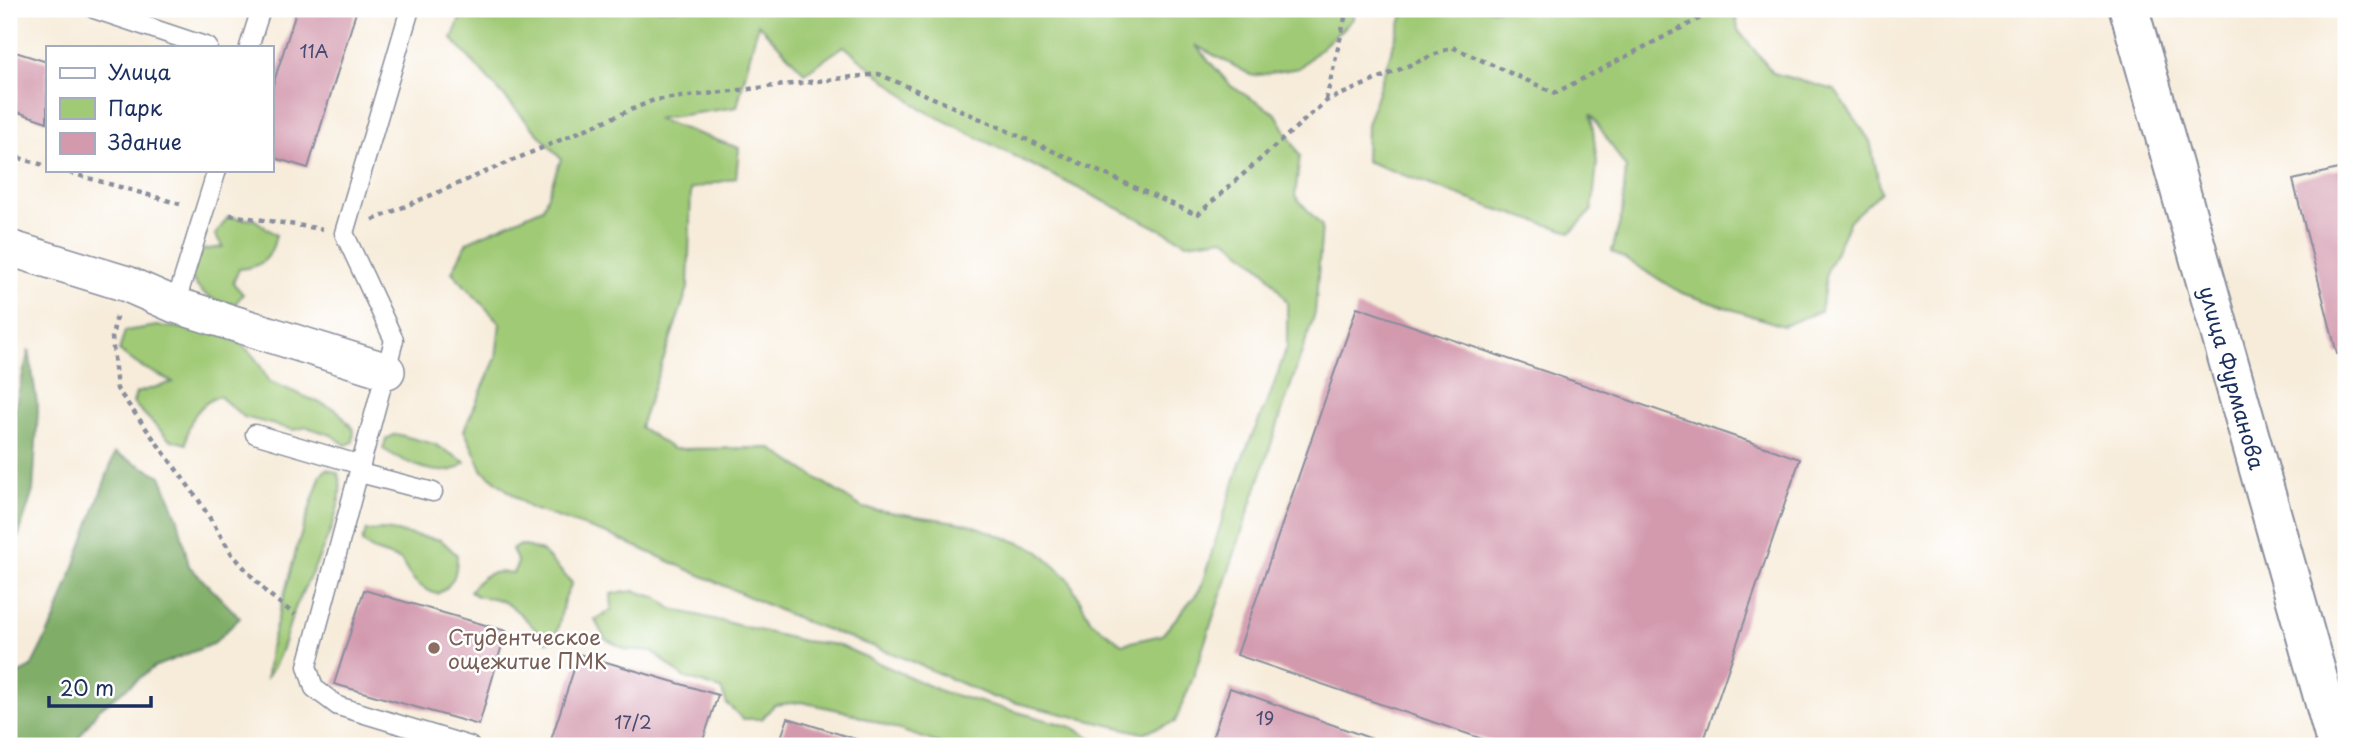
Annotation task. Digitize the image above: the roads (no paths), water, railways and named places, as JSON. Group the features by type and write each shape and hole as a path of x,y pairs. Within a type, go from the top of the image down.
{"main road":[{"name":"улица Фурманова","path":"2129,9 2337,746"}],"street":[{"path":"9,248 127,284 175,305 387,371"}],"lane":[{"path":"94,9 205,46"},
{"path":"249,46 261,9"},
{"path":"410,9 344,233 394,340 307,666 314,688 338,706 470,746"},
{"path":"175,305 216,172"},
{"path":"255,434 433,492"}],"place":[{"name":"Студентческое ощежитие ПМК","path":"434,648"}]}
